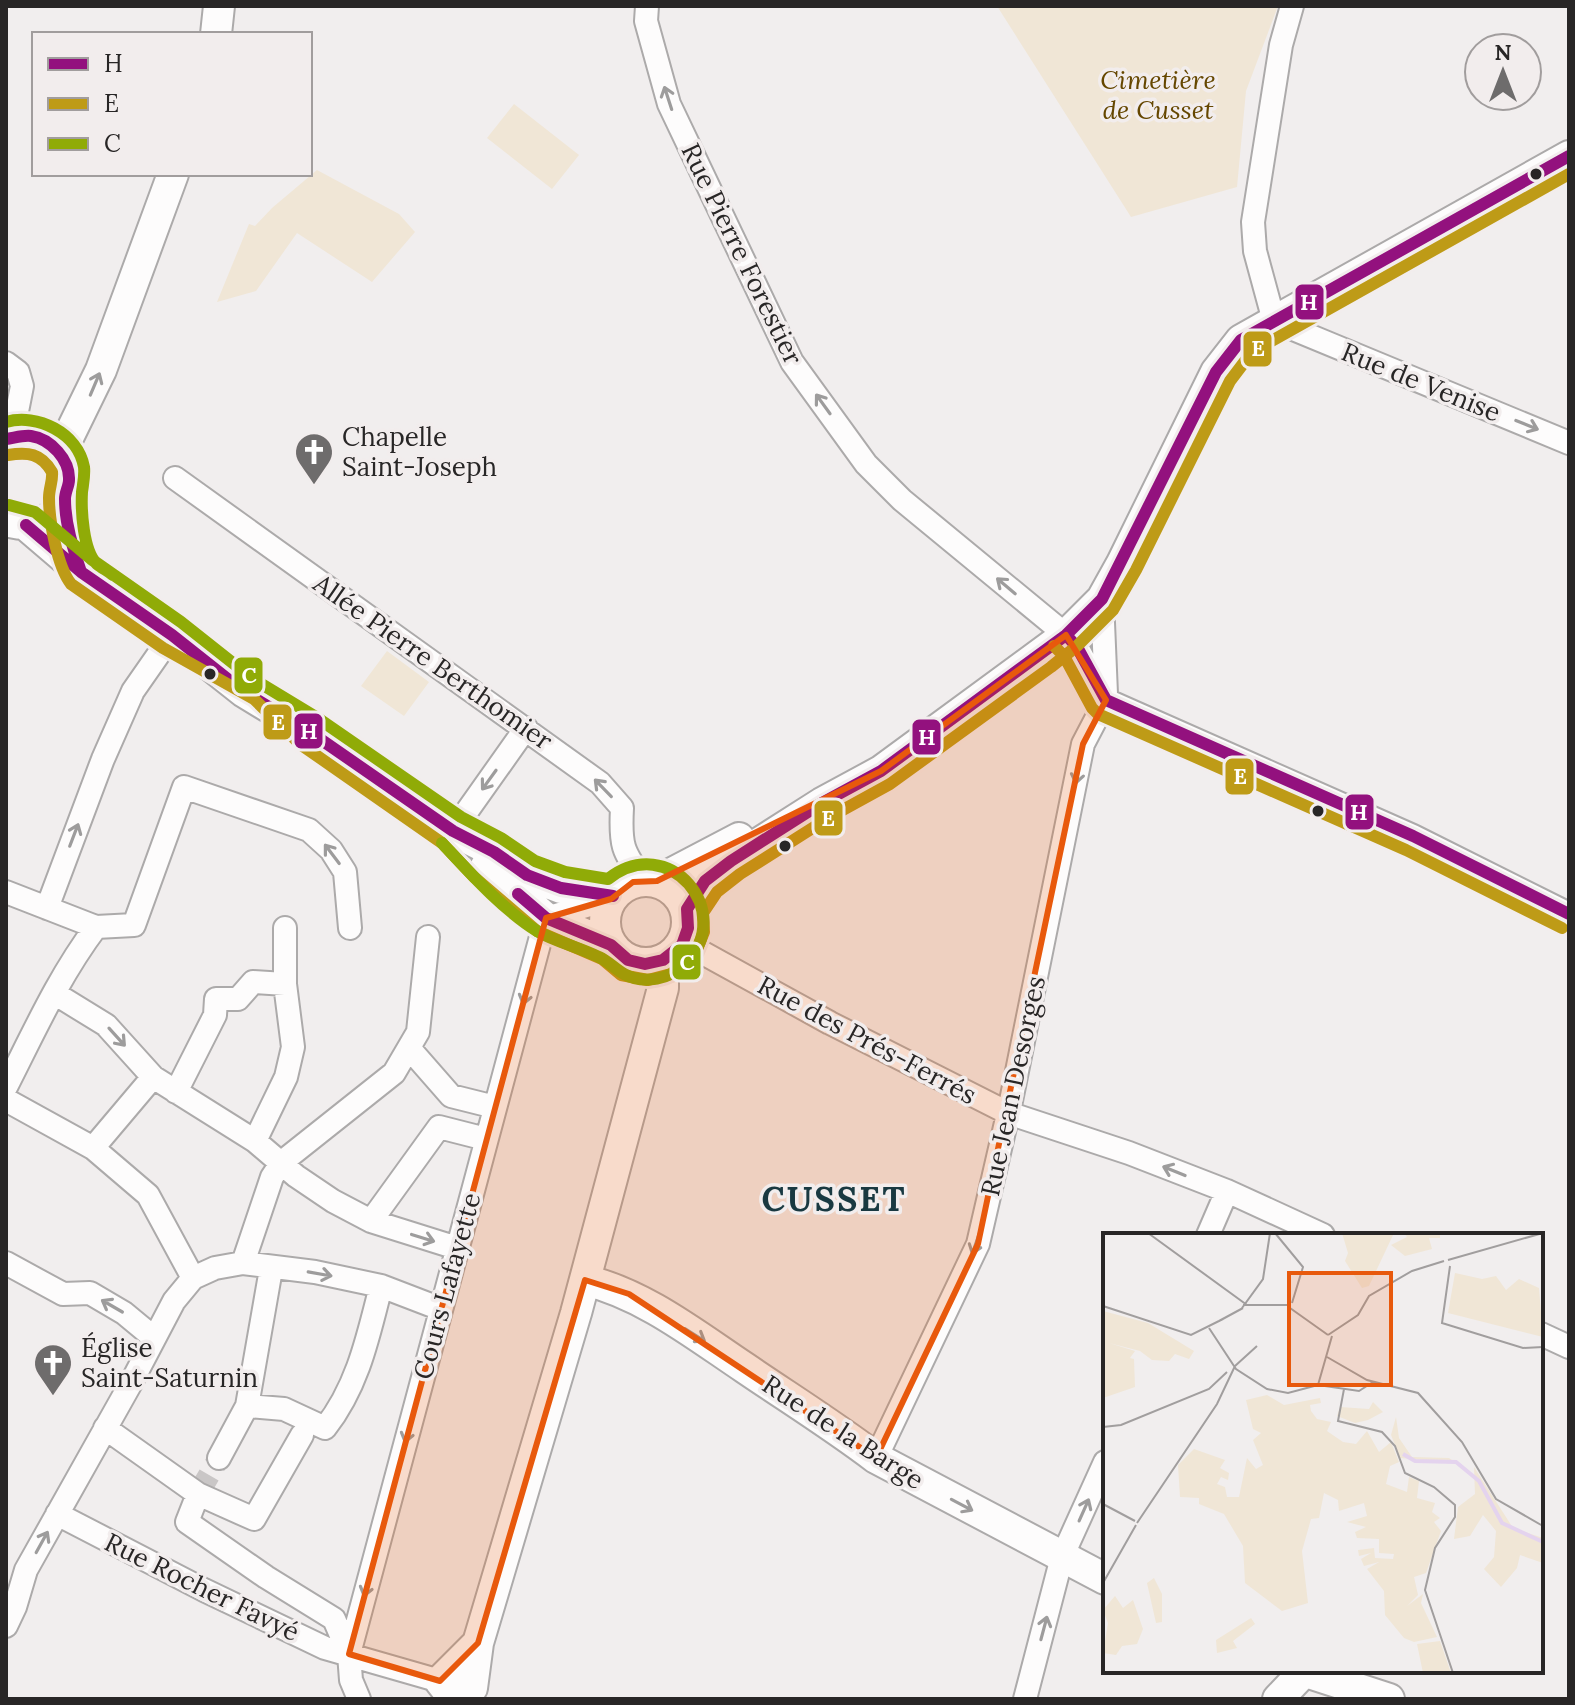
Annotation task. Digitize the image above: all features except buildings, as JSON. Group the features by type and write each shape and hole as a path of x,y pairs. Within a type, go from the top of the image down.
{"main road":[{"path":"216,32 219,6"},
{"path":"687,909 705,881 731,861 822,803 881,771 1066,635 1102,599 1216,372 1241,340 1569,156"},
{"path":"60,454 101,370 172,176"},
{"path":"9,438 30,436 47,442 60,454 67,467 69,480 65,497 70,538 81,572"},
{"path":"12,524 43,521 65,497"},
{"path":"12,524 172,635 264,686 310,732 453,831 494,852 527,875 561,888 612,897"},
{"path":"653,1024 644,984 605,930 605,913 612,897 622,888 650,880 822,803"},
{"path":"453,831 484,865 546,918 645,964 672,953"},
{"path":"464,1699 472,1688 478,1643 585,1280 672,953 688,928 687,909 675,891 650,880"},
{"name":"Rue de la Barge","path":"585,1280 629,1294 769,1384 876,1458 1103,1578"},
{"path":"434,1689 478,1643"},
{"path":"1278,1699 1301,1673"},
{"path":"1308,1673 1389,1699"}],"street":[{"name":"Rue Pierre Forestier","path":"647,6 646,21 669,104 792,362 875,473 902,500 1066,635 1077,647 1106,700"},
{"path":"1274,321 1255,251 1253,222 1281,45 1292,6"},
{"name":"Rue de Venise","path":"1274,321 1569,443"},
{"path":"6,363 18,372 22,386 9,438"},
{"name":"Allée Pierre Berthomier","path":"175,478 600,783 622,808 621,833 626,857 650,880"},
{"path":"1102,599 1106,700 1413,836 1569,914"},
{"path":"47,908 103,759 133,691 172,635"},
{"name":"Rue Jean Desorges","path":"876,1458 978,1244 1008,1113 1083,744 1106,700"},
{"path":"453,831 526,728"},
{"path":"6,892 96,927 134,925 184,787 309,830 331,850 345,872 350,928"},
{"path":"546,918 612,897"},
{"name":"Cours Lafayette","path":"349,1654 546,918"},
{"path":"6,1087 76,953 96,927"},
{"path":"255,1141 286,1077 293,1047 285,984 285,928"},
{"path":"243,1263 272,1177 282,1162 394,1073 409,1048 418,1032 428,937"},
{"name":"Rue des Prés-Ferrés","path":"672,953 703,953 830,1023 1008,1113 1129,1153 1227,1191 1319,1233"},
{"path":"176,1092 215,1015 216,999 238,999 253,982 285,984"},
{"path":"54,993 106,1025 153,1077 255,1141 296,1176 333,1201 371,1221 457,1248"},
{"path":"409,1048 451,1096 495,1107"},
{"path":"93,1148 153,1077"},
{"path":"6,1100 93,1148 148,1195 193,1278"},
{"path":"371,1221 439,1127 486,1139"},
{"path":"1209,1233 1227,1191"},
{"path":"6,1263 63,1294 90,1293 124,1313 153,1337"},
{"path":"6,1626 26,1570 153,1337 174,1301 193,1278 215,1268 243,1263 271,1269 315,1272 381,1286 441,1309"},
{"path":"219,1458 247,1406 271,1269"},
{"path":"247,1406 284,1409 325,1428 342,1406 362,1361 381,1286"},
{"path":"1543,1335 1569,1347"},
{"path":"105,1428 198,1494 254,1519 302,1435"},
{"path":"1025,1699 1062,1557 1103,1466"},
{"path":"198,1494 187,1522 334,1619 349,1654 351,1680 359,1699"},
{"name":"Rue Rocher Favyé","path":"57,1514 325,1648 349,1654 434,1689"},
{"path":"6,1559 26,1570"}],"highlighted area":[{"path":"1066,635 1106,700 1083,744 978,1244 876,1458 629,1294 585,1280 478,1643 440,1681 349,1654 546,918 611,899 633,882 657,881 881,771"}],"green space":[{"name":"Cimetière de Cusset","path":"997,6 1278,6 1246,91 1237,187 1131,217"},
{"path":"514,104 579,155 552,189 487,138"},
{"path":"317,170 399,214 415,232 372,282 297,233 256,291 217,302 249,224 255,226"},
{"path":"387,651 429,682 404,716 361,686"}],"tunnel":[{"path":"198,1494 219,1458"}],"transit line":[{"name":"H","path":"687,909 705,881 731,861 822,803 881,771 1066,635 1102,599 1216,372 1241,340 1569,156"},
{"name":"E","path":"8,455 39,457 52,472 49,498 52,530 58,555 71,584 163,648 254,699 300,744 442,843 474,877 537,931 602,959 621,975 648,980 671,974 695,954 704,932 703,913 717,892 830,817 890,784 1051,667 1113,610 1230,381 1252,352 1569,174"},
{"name":"C","path":"6,422 30,420 43,423 65,435 74,444 84,467 82,509 89,550 97,564 113,575"},
{"name":"H","path":"6,439 38,438 46,441 63,458 69,480 65,496 66,518 81,572"},
{"name":"C","path":"9,505 35,512 91,559 181,622 253,679 319,719 461,817 535,861 565,872 608,879 631,867 653,865 673,871 689,884 699,901 703,922 700,943 686,963 673,973 648,980 632,977 591,953 544,935 524,922 487,890 442,843"},
{"name":"H","path":"26,525 81,572 172,635 244,692 310,732 453,831 494,852 527,875 561,888 613,896"},
{"name":"H","path":"1066,635 1077,647 1106,700 1413,836 1569,914"},
{"name":"E","path":"1054,646 1064,656 1098,714 1406,850 1562,928"},
{"name":"H","path":"518,894 546,918 611,945 628,960 645,964 663,960 682,945 688,928 687,909"}],"place":[{"name":"Chapelle Saint-Joseph","path":"314,486"},
{"name":"Église Saint-Saturnin","path":"53,1397"}],"district":[{"name":"CUSSET","path":"834,1199"}]}
